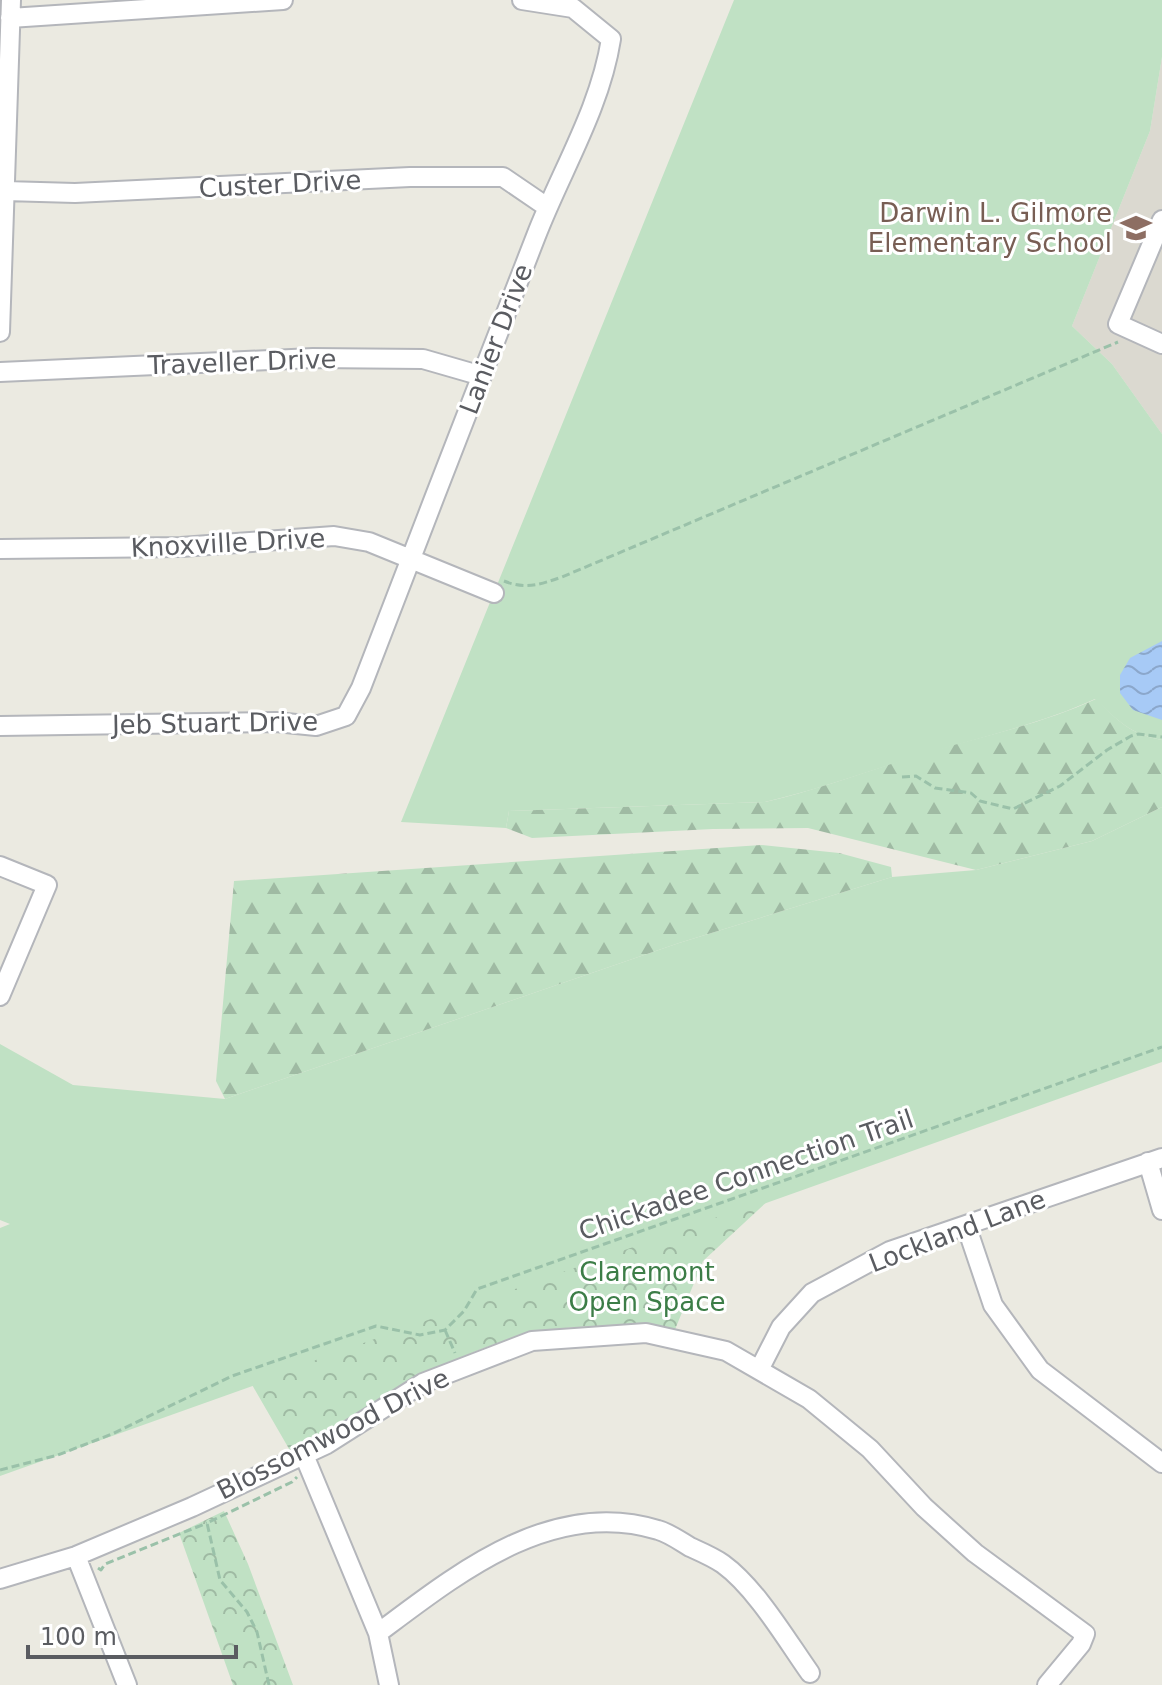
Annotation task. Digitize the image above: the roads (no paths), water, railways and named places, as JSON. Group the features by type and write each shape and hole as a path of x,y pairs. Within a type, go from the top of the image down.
{"street":[{"path":"0,332 10,9 283,0"},
{"name":"Lanier Drive","path":"379,640 547,207 584,126 607,65 611,39 573,8 522,0"},
{"name":"Custer Drive","path":"5,191 75,193 410,177 503,177 547,207"},
{"path":"1162,220 1118,324 1162,344"},
{"name":"Traveller Drive","path":"0,372 329,358 423,359 482,376"},
{"name":"Knoxville Drive","path":"0,549 181,547 334,536 369,542 411,559 498,586"},
{"name":"Jeb Stuart Drive","path":"0,726 276,722 316,726 346,716 361,688 379,640"},
{"path":"0,866 47,885 0,996"},
{"name":"Lockland Lane","path":"759,1370 781,1327 812,1293 890,1251 1155,1160 1162,1210"},
{"path":"966,1225 993,1305 1040,1370 1162,1463"},
{"name":"Blossomwood Drive","path":"0,1579 78,1563 192,1507 307,1463 327,1444 423,1383 532,1341 646,1333 726,1351 809,1399 870,1449 924,1507 975,1553 1085,1634 1081,1644 1047,1685"},
{"path":"307,1463 378,1633 389,1685"},
{"path":"378,1633 422,1600 520,1540 560,1526 604,1521 659,1530 723,1564 759,1601 810,1673"},
{"path":"78,1563 127,1685"}],"water":[{"path":"1162,641 1162,720 1133,710 1120,693 1120,675 1130,658"}],"place":[{"name":"Darwin L. Gilmore Elementary School","path":"1136,228"}],"park label":[{"name":"Claremont Open Space","path":"647,1287"}]}
